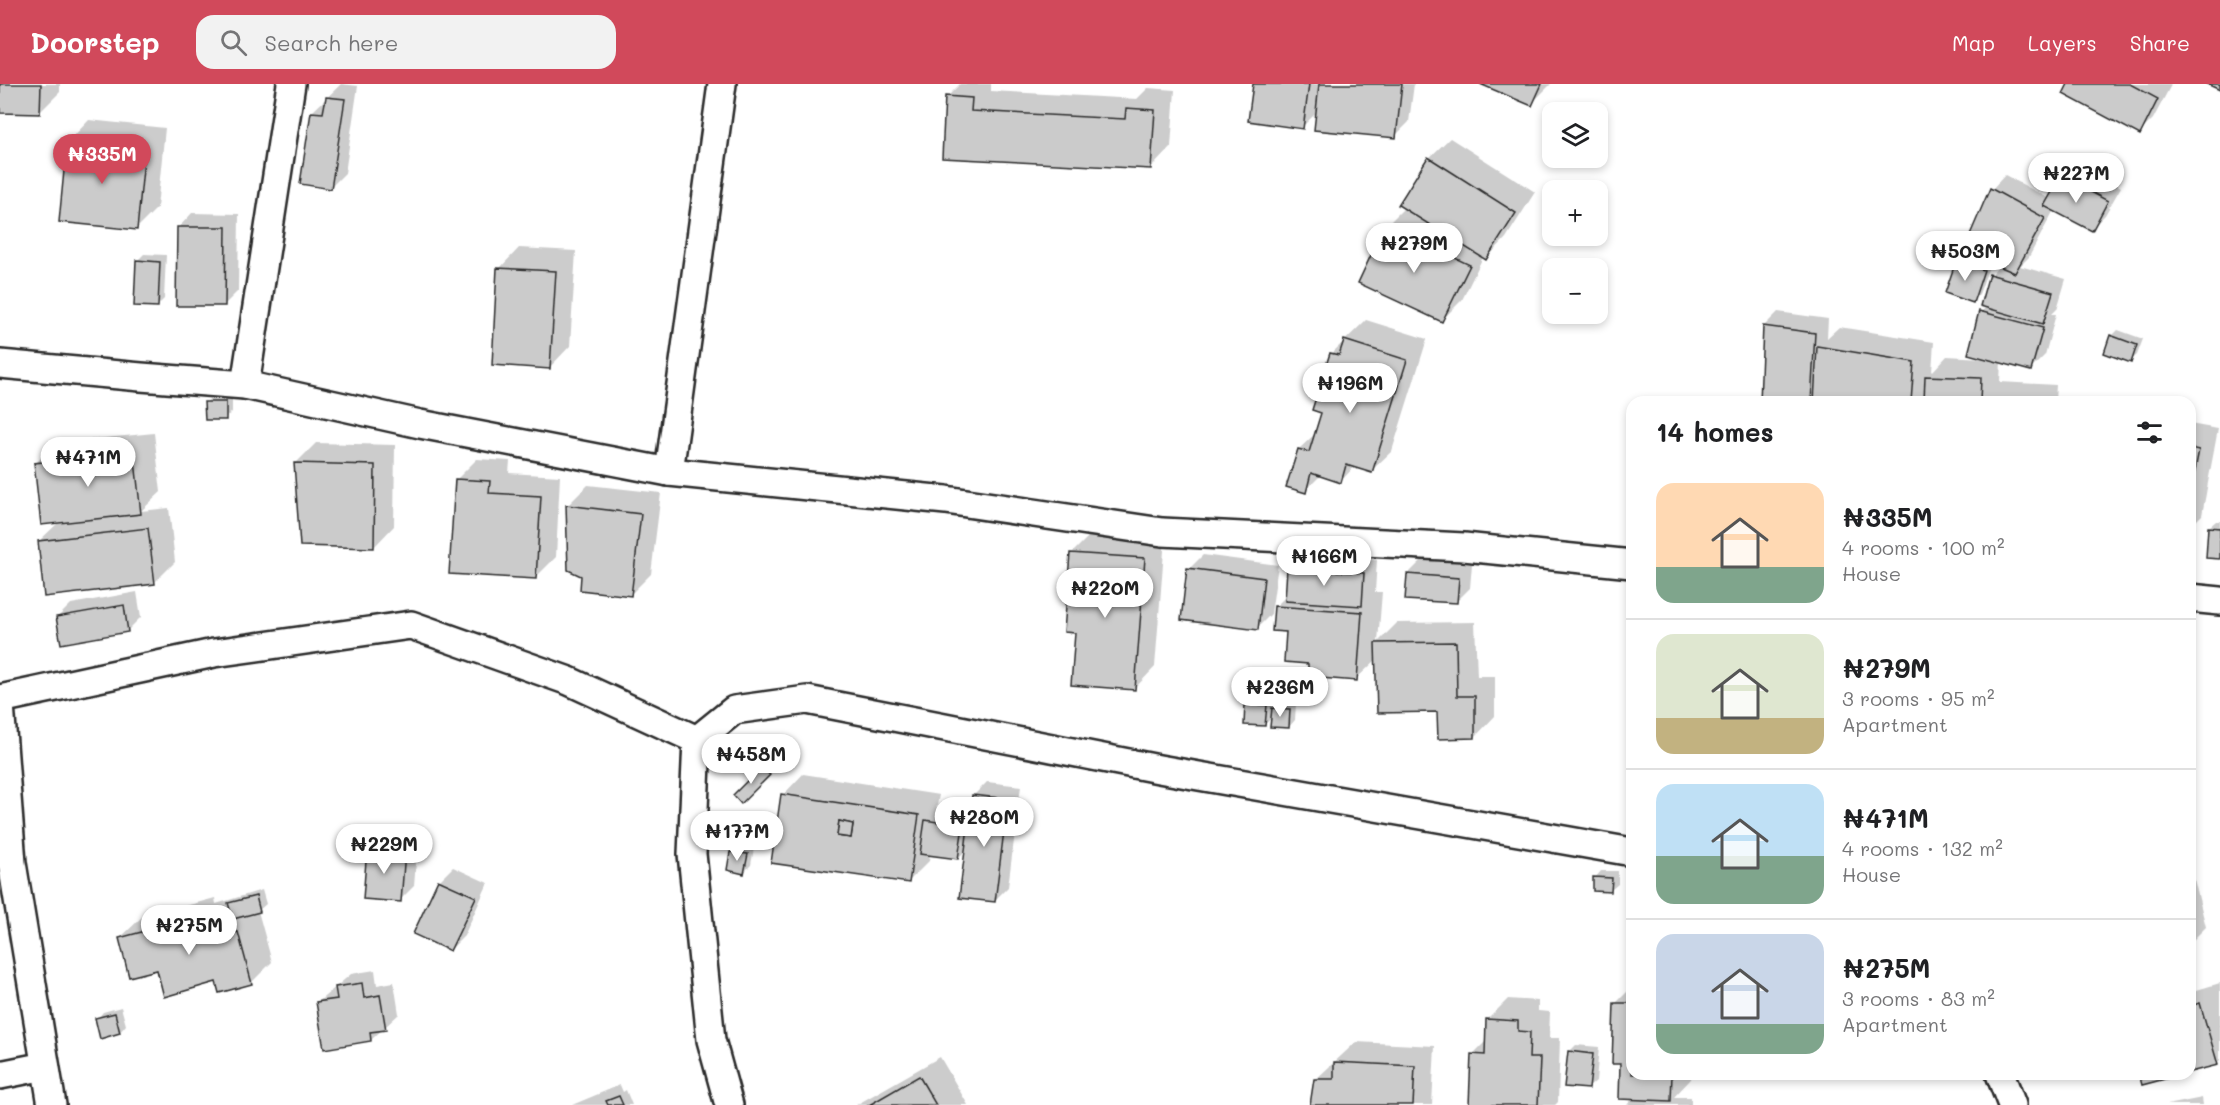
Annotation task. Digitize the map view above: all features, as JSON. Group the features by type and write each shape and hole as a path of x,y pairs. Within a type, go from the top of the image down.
{"street":[{"path":"245,385 291,84"},
{"path":"669,472 722,84"},
{"path":"0,364 245,385 420,424 669,472 946,500 1162,532 1464,547 1626,563"},
{"path":"2196,599 2220,601"},
{"path":"0,699 214,652 411,625 569,681 697,740"},
{"path":"729,1105 711,1040 692,854 697,740 735,710 807,700 1159,770 1626,851"},
{"path":"0,704 12,863 52,1105"},
{"path":"0,1075 45,1066"},
{"path":"2002,1080 2012,1105"}],"building":[{"path":"0,84 41,84 40,114 0,113"},
{"path":"1253,84 1309,84 1303,129 1248,121"},
{"path":"1319,84 1402,84 1396,138 1314,130"},
{"path":"1480,84 1542,84 1532,106"},
{"path":"2068,84 2130,84 2158,99 2140,135 2063,94"},
{"path":"2207,84 2220,84 2220,90"},
{"path":"945,96 972,98 971,111 1125,119 1126,108 1155,110 1151,169 942,158"},
{"path":"326,97 345,99 331,189 300,184 311,112 323,113"},
{"path":"67,140 145,148 137,230 59,222"},
{"path":"1428,157 1516,213 1486,260 1398,205"},
{"path":"2061,176 2108,201 2092,231 2044,206"},
{"path":"1990,188 2045,218 2015,273 1963,251"},
{"path":"1385,225 1470,265 1442,322 1358,283"},
{"path":"177,227 226,227 225,306 176,306"},
{"path":"136,260 160,262 158,307 134,306"},
{"path":"1956,261 1984,270 1973,303 1945,293"},
{"path":"497,268 556,271 550,369 492,365"},
{"path":"1989,274 2053,292 2043,324 1980,306"},
{"path":"1979,311 2043,328 2031,371 1968,354"},
{"path":"1763,326 1815,333 1811,396 1760,396"},
{"path":"2110,335 2137,345 2131,363 2104,353"},
{"path":"1344,340 1407,360 1372,473 1346,465 1341,483 1311,473 1306,493 1286,487 1298,449 1309,452 1321,413 1312,410 1330,353 1339,355"},
{"path":"1817,346 1914,362 1911,396 1814,396"},
{"path":"1925,376 1981,378 1980,396 1924,396"},
{"path":"204,402 226,402 226,420 205,420"},
{"path":"2196,449 2199,450 2196,465"},
{"path":"134,452 141,514 41,525 34,463"},
{"path":"294,463 375,465 374,548 300,546"},
{"path":"455,479 490,481 489,493 541,496 536,579 449,574"},
{"path":"566,505 641,514 631,596 580,590 581,576 568,570"},
{"path":"2208,527 2220,528 2220,559 2206,558"},
{"path":"148,528 155,584 44,597 38,541"},
{"path":"1070,553 1145,558 1135,690 1071,685 1075,633 1064,632"},
{"path":"1187,568 1264,578 1258,630 1181,620"},
{"path":"1287,568 1364,573 1362,606 1285,601"},
{"path":"1407,574 1459,578 1457,603 1405,600"},
{"path":"124,605 128,632 61,644 56,617"},
{"path":"1274,606 1362,612 1357,681 1308,677 1308,664 1284,662 1286,632 1272,631"},
{"path":"1456,642 1457,696 1475,696 1475,738 1438,739 1437,712 1377,713 1375,643"},
{"path":"1245,704 1267,705 1265,726 1244,725"},
{"path":"1272,708 1290,709 1289,728 1270,727"},
{"path":"761,767 770,775 741,804 733,795"},
{"path":"781,794 919,815 909,883 771,863","holes":["839,821 853,824 851,838 837,836"]},
{"path":"972,795 1008,799 995,902 959,898"},
{"path":"925,820 963,826 958,859 920,854"},
{"path":"839,821 853,824 851,838 837,836"},
{"path":"367,848 405,851 401,902 363,899"},
{"path":"730,852 748,854 744,874 727,870"},
{"path":"1593,877 1612,878 1611,892 1593,891"},
{"path":"438,880 476,897 450,951 413,934"},
{"path":"256,896 260,912 233,919 228,903"},
{"path":"224,916 229,934 238,932 252,984 219,993 216,982 164,997 157,970 129,977 119,938 194,918 196,923"},
{"path":"362,983 364,998 380,995 386,1030 370,1032 371,1041 324,1049 316,1002 337,999 335,987"},
{"path":"1614,1003 1626,1003 1626,1080 1672,1080 1671,1101 1619,1099 1620,1064 1612,1064"},
{"path":"2200,1003 2218,1065 2196,1070 2196,1004"},
{"path":"115,1013 120,1033 100,1039 95,1018"},
{"path":"1486,1019 1518,1021 1518,1031 1530,1032 1529,1058 1540,1058 1538,1105 1469,1105 1471,1054 1485,1055"},
{"path":"1568,1051 1593,1054 1589,1089 1564,1087"},
{"path":"1334,1062 1415,1066 1413,1105 1310,1105 1314,1079 1334,1079"},
{"path":"919,1076 936,1105 869,1105"},
{"path":"2141,1080 2161,1080 2142,1085"},
{"path":"619,1096 623,1105 608,1105 606,1101"}]}
